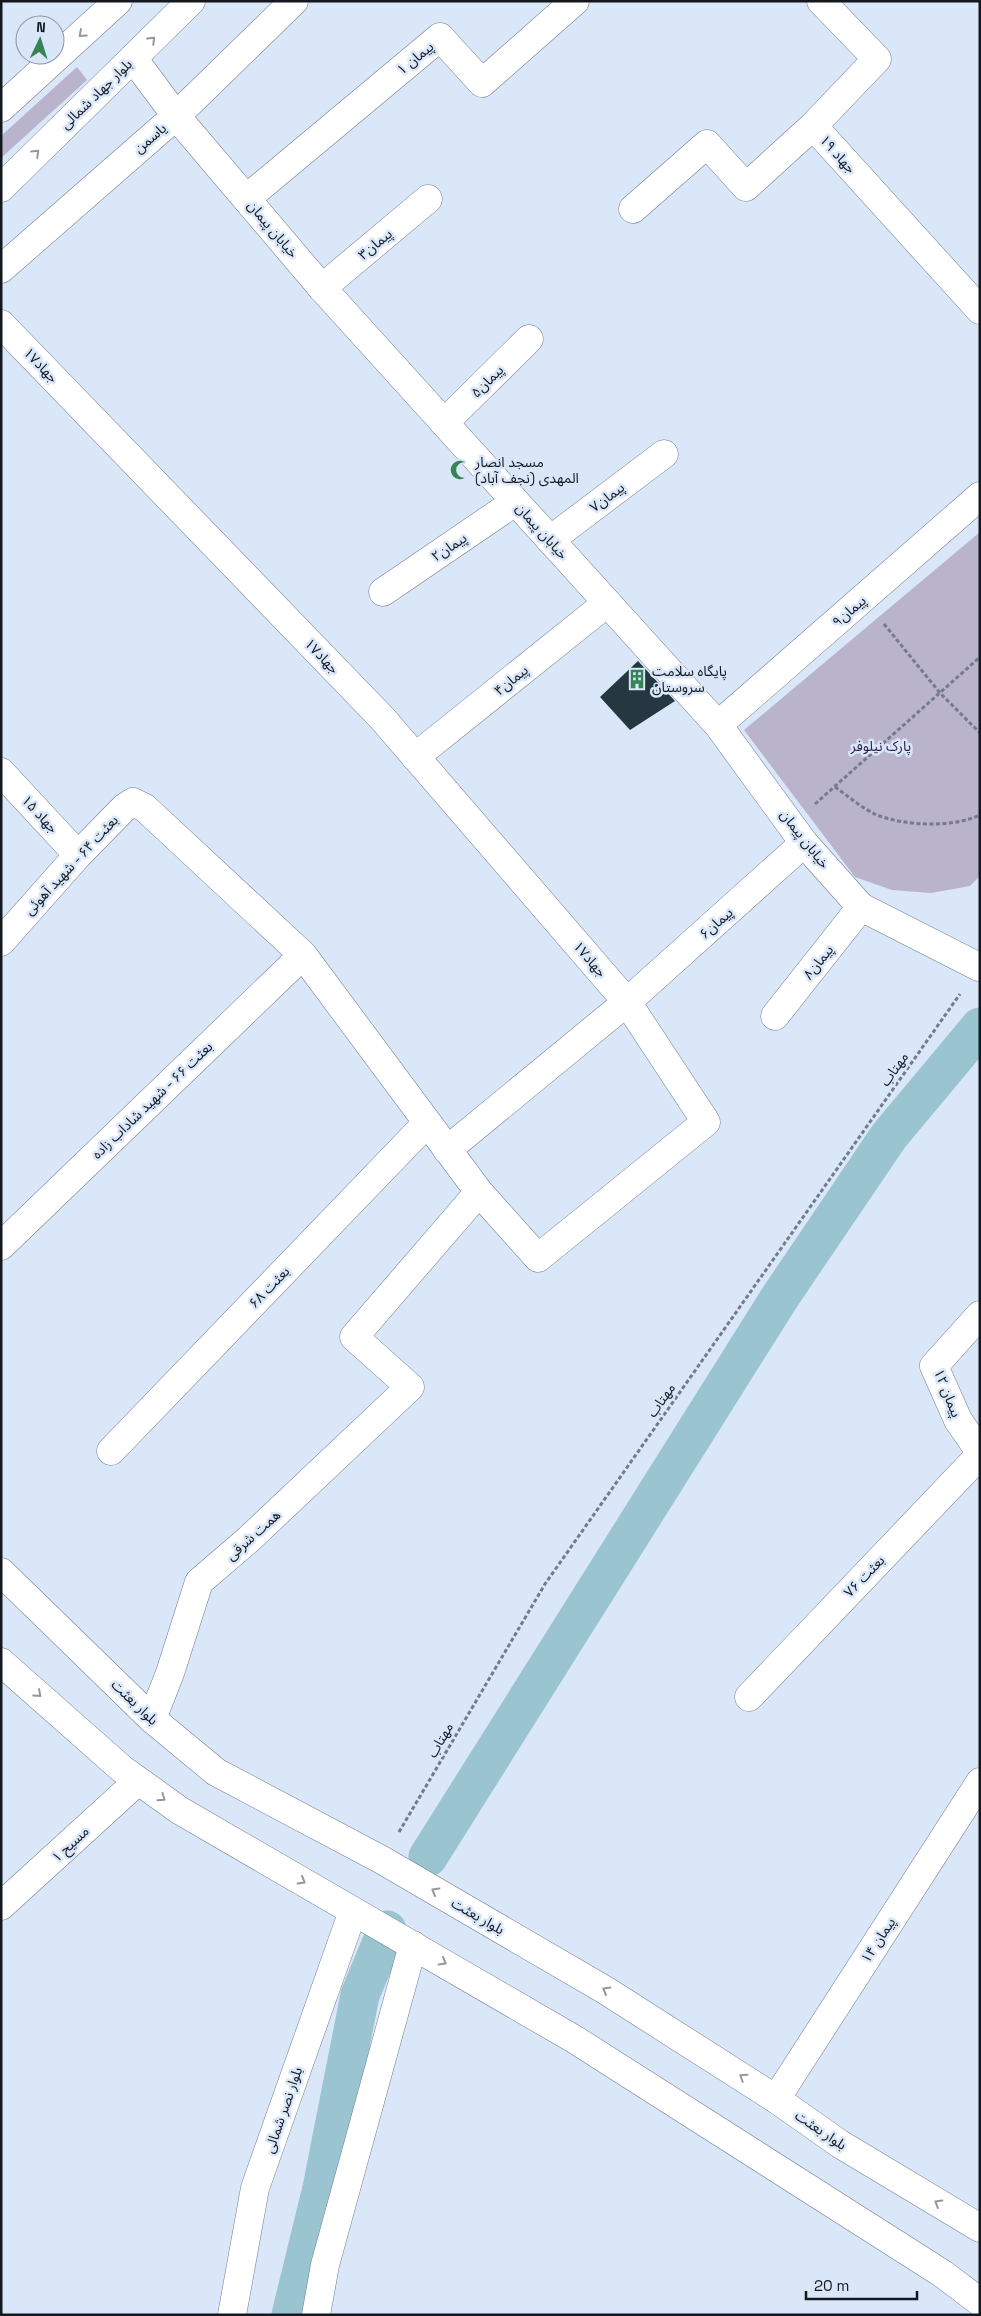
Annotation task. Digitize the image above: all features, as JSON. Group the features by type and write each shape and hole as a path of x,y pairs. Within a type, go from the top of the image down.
{"street":[{"name":"بلوار جهاد شمالی","path":"1,188 191,1"},
{"name":"یاسمن","path":"1,269 176,116 294,1"},
{"name":"پیمان ۱","path":"247,198 440,37 482,83 575,1"},
{"name":"جهاد ۱۹","path":"821,1 878,58 813,126 980,310"},
{"path":"1,108 115,2"},
{"name":"خیابان پیمان","path":"133,58 176,116 322,288 718,725 799,834 861,907 979,967"},
{"path":"633,209 707,144 746,187 813,126"},
{"name":"پیمان۳","path":"322,288 428,199"},
{"name":"جهاد۱۷","path":"1,324 375,711 627,1002 706,1122 538,1258 479,1192"},
{"name":"پیمان۵","path":"444,423 529,339"},
{"name":"پیمان۷","path":"550,540 664,454"},
{"name":"پیمان۹","path":"718,725 980,496"},
{"name":"پیمان۲","path":"383,592 515,502"},
{"name":"پیمان۴","path":"415,757 607,603"},
{"name":"جهاد ۱۵","path":"1,772 78,855"},
{"name":"بعثت ۶۴ - شهید آهوئی","path":"1,942 78,855 125,807 133,802 145,808 303,955"},
{"name":"پیمان۶","path":"447,1150 627,1002 799,834"},
{"name":"پیمان۸","path":"775,1016 861,907"},
{"path":"303,955 479,1192"},
{"name":"بعثت ۶۶ - شهید شاداب زاده","path":"1,1246 303,955"},
{"name":"بعثت ۶۸","path":"111,1451 427,1123"},
{"name":"همت شرقی","path":"152,1719 170,1673 199,1582 249,1539 410,1387 354,1336 479,1192"},
{"name":"پیمان ۱۲","path":"980,1315 934,1366 958,1420 980,1452"},
{"name":"بعثت ۷۶","path":"749,1696 980,1455"},
{"name":"بلوار بعثت","path":"1,1572 152,1719 216,1772 382,1860 605,1990 776,2098 840,2144 980,2228"},
{"path":"1,1662 122,1769 179,1810 574,2039 942,2274 980,2302"},
{"name":"مسیح ۱","path":"1,1906 138,1781"},
{"name":"پیمان ۱۴","path":"776,2098 980,1782"},
{"name":"بلوار نصر شمالی","path":"232,2315 255,2188 353,1910"},
{"path":"316,2315 325,2265 413,1944"}],"path":[{"path":"863,598 940,693 980,734"},
{"path":"799,834 835,787 980,657"},
{"path":"835,787 876,814 922,825 969,820 980,815"},
{"name":"مهتاب","path":"382,1860 545,1584 979,967"}],"green space":[{"path":"77,67 87,80 1,158 1,136"},
{"name":"پارک نیلوفر","path":"980,532 980,876 970,886 931,893 892,890 855,877 744,730"}],"building":[{"name":"پایگاه سلامت سروستان","path":"638,661 675,701 630,730 600,697"}],"waterway":[{"path":"428,1857 780,1297 889,1136 980,1027"},
{"path":"291,2315 322,2188 360,1995 387,1930"}],"place":[{"name":"مسجد انصار المهدی (نجف آباد)","path":"460,470"},
{"name":"پایگاه سلامت سروستان","path":"637,679"}]}
